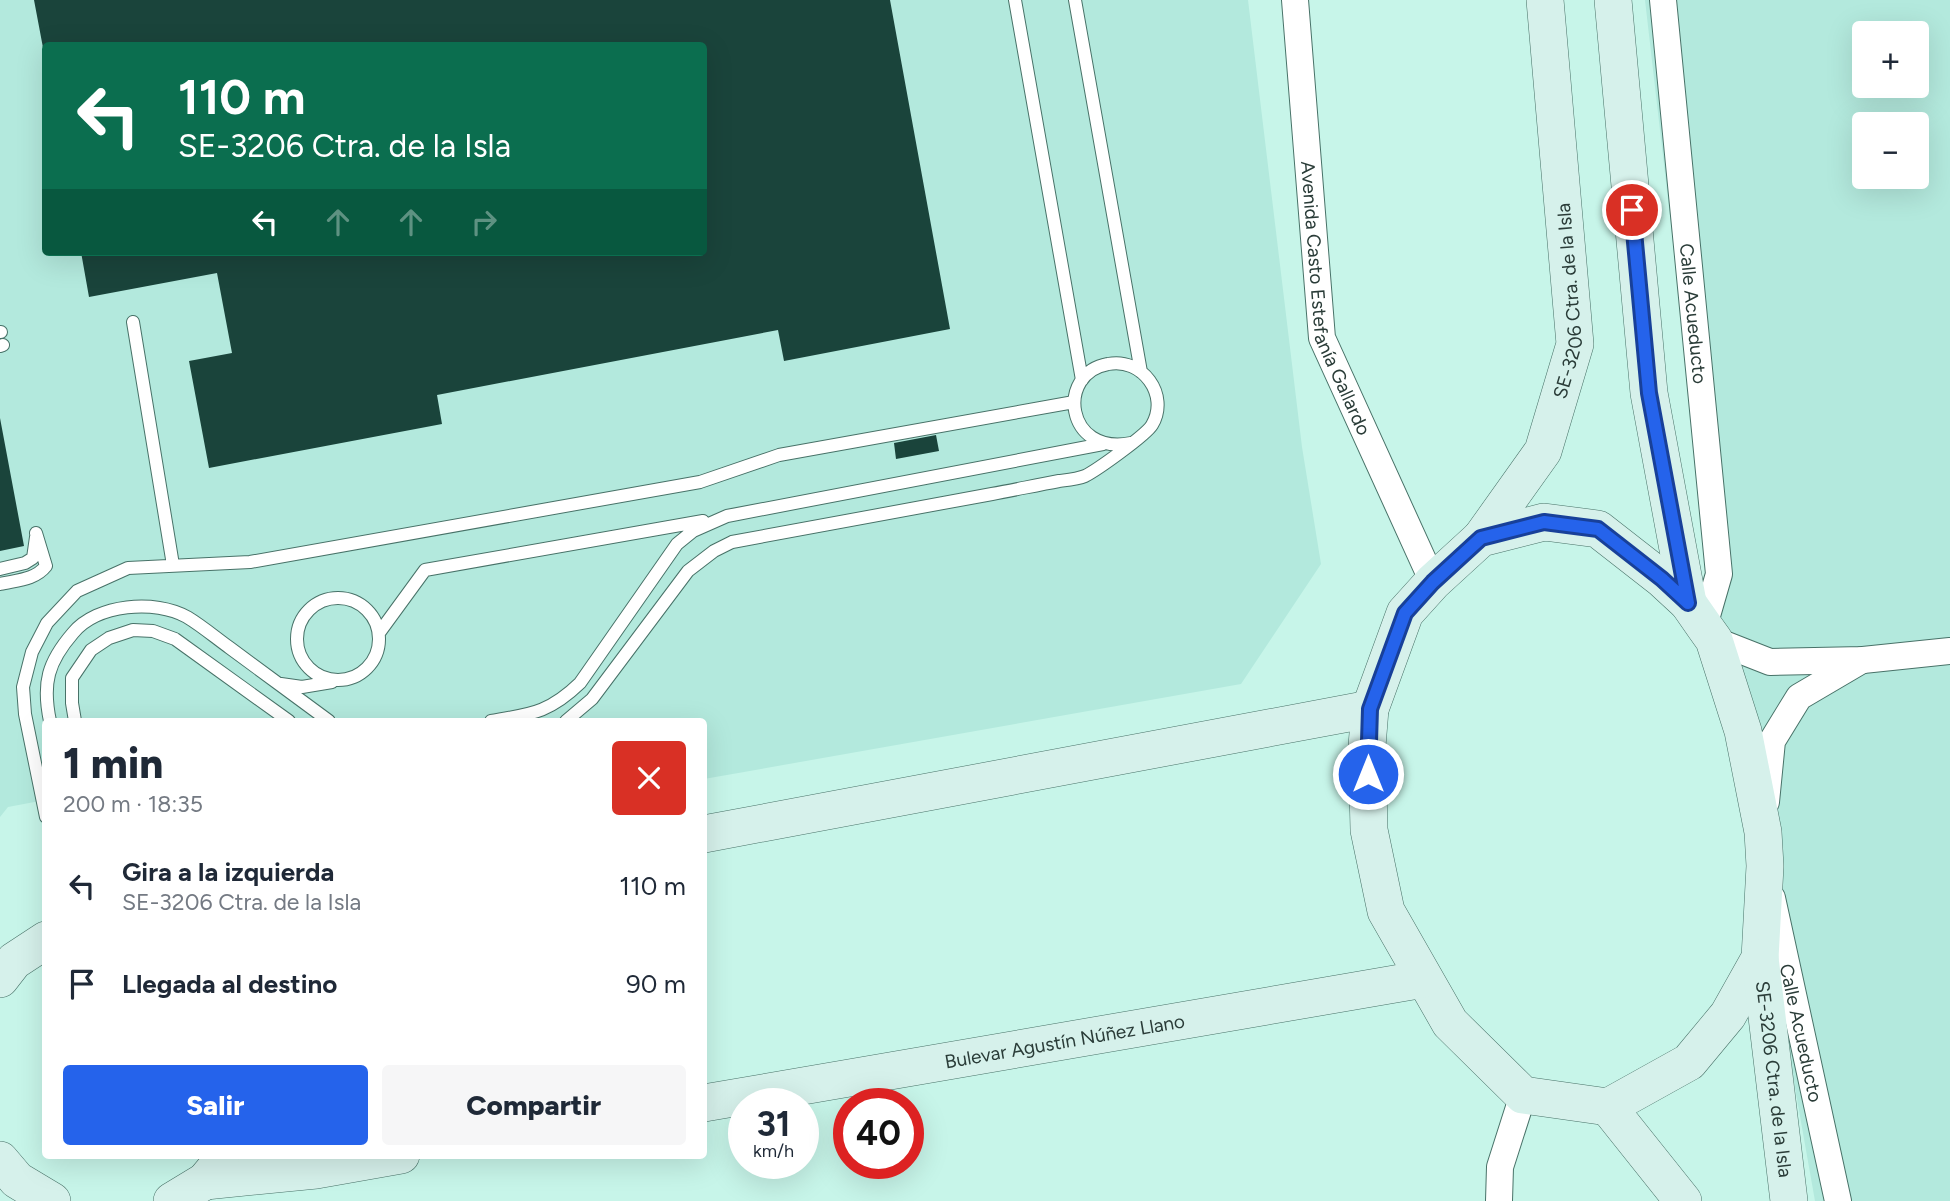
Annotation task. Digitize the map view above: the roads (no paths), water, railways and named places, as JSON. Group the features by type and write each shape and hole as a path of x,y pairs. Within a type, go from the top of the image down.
{"street":[{"name":"Avenida Casto Estefanía Gallardo","path":"1295,0 1322,338 1433,582"},
{"name":"SE-3206 Ctra. de la Isla","path":"1523,1095 1450,1023 1386,911 1369,830 1367,746 1370,709 1405,613 1433,582 1481,538 1543,451 1574,344 1545,0"},
{"name":"SE-3206 Ctra. de la Isla","path":"1613,0 1649,393 1702,623 1742,731 1764,849 1760,958 1789,1201"},
{"name":"Calle Acueducto","path":"1663,0 1718,574 1702,623"},
{"name":"SE-3206 Ctra. de la Isla","path":"1481,538 1544,522 1598,529 1662,579 1702,623"},
{"path":"1702,623 1770,662 1863,660 1950,651"},
{"name":"Calle Acueducto","path":"1838,1201 1764,849 1772,741 1799,697 1863,660"},
{"path":"707,833 1370,709"},
{"path":"5,968 42,943"},
{"name":"SE-3206 Ctra. de la Isla","path":"1608,1107 1689,1062 1728,1015 1760,958"},
{"name":"Bulevar Agustín Núñez Llano","path":"707,1102 1424,979"},
{"path":"1499,1201 1500,1167 1523,1095 1608,1107 1683,1201"},
{"path":"172,1201 216,1168 316,1170 378,1159"},
{"path":"0,1160 17,1180 52,1201"}],"lane":[{"path":"1015,0 1082,380"},
{"path":"1075,0 1142,372"},
{"path":"133,322 173,565"},
{"path":"570,718 592,699 688,571 713,551 732,542 1084,477 1143,436 1152,425 1157,412 1158,398 1153,385 1142,372 1121,363 1107,363 1082,380 1074,401 1075,415 1090,438 1117,446 1131,443"},
{"path":"42,797 25,714 23,687 32,652 47,623 77,591 128,568 250,562 700,482 779,455 1074,401"},
{"path":"379,633 425,570 1103,444"},
{"path":"507,718 538,712 562,700 580,683 677,544 692,531 727,516"},
{"path":"0,569 25,563 33,558 36,533 46,566 30,578 0,583"},
{"path":"277,683 302,687 338,681 352,678 365,671 374,660 379,647 375,620 367,609 356,601 343,597 329,598 306,612 299,623 296,636 302,661 318,675 338,681"},
{"path":"49,718 47,674 58,651 77,627 106,612 128,607 156,606 185,616 325,718"},
{"path":"74,718 72,678 91,650 109,638 133,630 153,631 175,639 285,718"}]}
